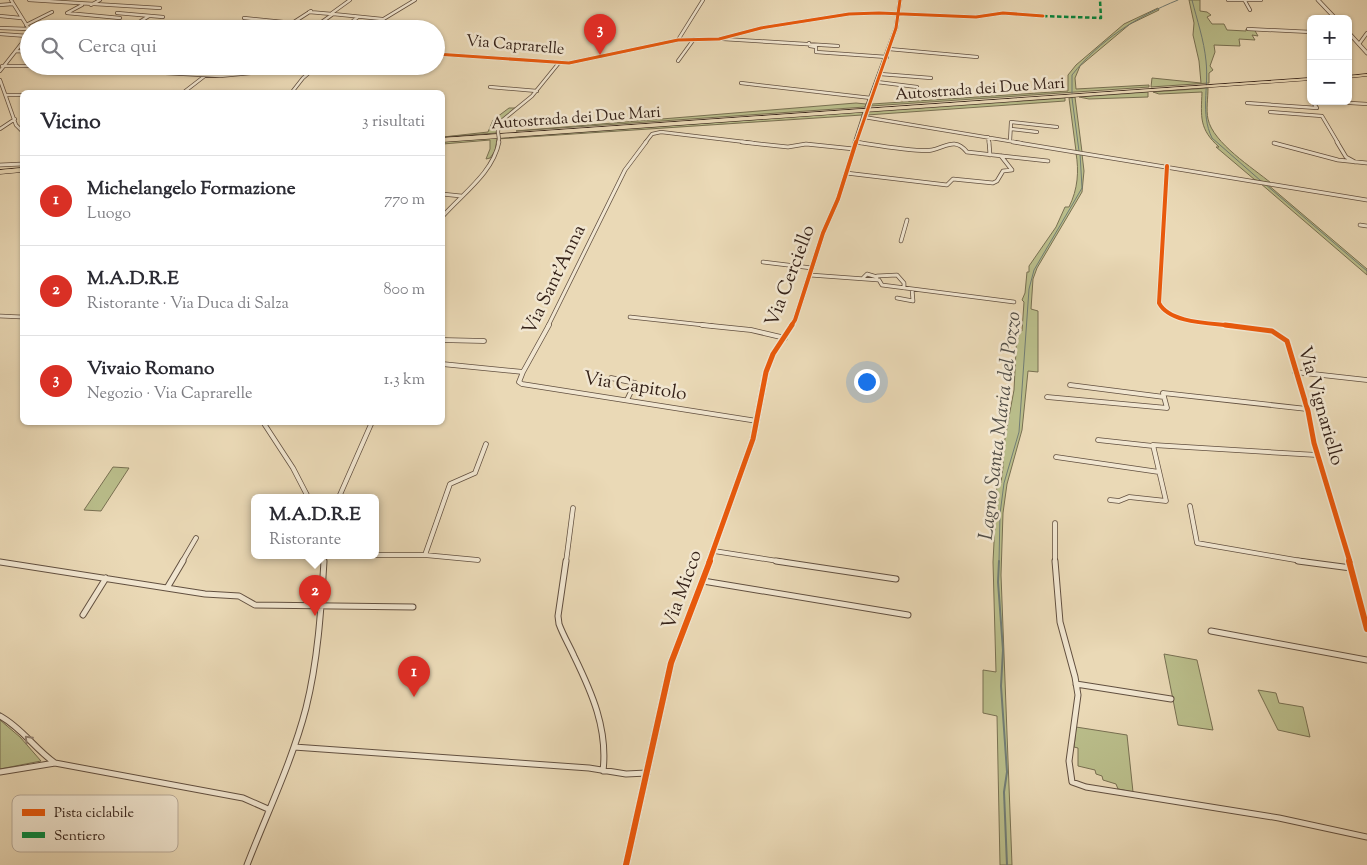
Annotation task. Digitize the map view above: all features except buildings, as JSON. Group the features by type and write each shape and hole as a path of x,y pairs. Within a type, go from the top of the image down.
{"highway":[{"path":"1352,76 1367,74"},
{"name":"Autostrada dei Due Mari","path":"445,140 1307,78"},
{"path":"0,171 20,169"}],"street":[{"path":"11,0 21,18"},
{"path":"30,0 160,8"},
{"path":"91,5 100,0"},
{"path":"324,20 350,0"},
{"path":"297,20 310,11 382,19 415,0"},
{"path":"678,40 703,0"},
{"path":"867,107 890,48 899,14 900,0"},
{"path":"1228,0 1261,0"},
{"path":"1318,0 1332,15"},
{"path":"1245,1 1250,10"},
{"path":"0,5 13,4"},
{"path":"82,4 67,13 120,18"},
{"path":"110,17 128,7"},
{"path":"36,20 52,12"},
{"path":"117,13 163,16"},
{"path":"719,39 761,28 843,14 976,17 1003,13 1043,16"},
{"path":"0,16 21,18"},
{"path":"143,20 150,16"},
{"path":"354,20 358,17"},
{"path":"244,18 264,20"},
{"path":"0,28 20,29"},
{"path":"1248,28 1307,32"},
{"path":"0,34 20,35"},
{"path":"682,35 685,39"},
{"path":"1359,44 1362,42 1363,36 1367,35"},
{"path":"1352,37 1367,53"},
{"path":"719,39 838,46"},
{"name":"Via Caprarelle","path":"445,55 558,64 582,62 678,40 719,39"},
{"path":"678,61 694,40"},
{"path":"809,43 810,46 816,47 816,52 886,57"},
{"path":"0,71 1,66 20,46"},
{"path":"890,48 977,57"},
{"path":"16,51 20,51"},
{"path":"445,214 483,175 497,152 499,123 537,91 558,64"},
{"path":"1,66 20,66"},
{"path":"880,74 931,78"},
{"path":"187,90 206,75 230,75"},
{"path":"294,90 307,75"},
{"path":"0,80 16,125 20,129"},
{"path":"877,82 917,87"},
{"path":"741,83 871,98"},
{"path":"490,87 537,91"},
{"path":"6,95 20,95"},
{"path":"1247,103 1317,108 1315,105"},
{"path":"1352,103 1367,104"},
{"path":"1270,112 1322,116 1346,156 1355,162"},
{"path":"864,115 1367,200"},
{"name":"Via Cerciello","path":"757,421 766,372 773,354 795,320 823,233 838,199 864,115"},
{"path":"0,129 15,119"},
{"path":"1010,140 1011,122 1057,127"},
{"path":"1011,129 1037,132"},
{"name":"Via Sant'Anna","path":"523,372 545,333 625,170 641,147 654,133 788,147 806,144 854,149"},
{"path":"988,137 990,155"},
{"path":"855,142 931,151 947,144 953,144 963,147 967,152 1048,161"},
{"path":"1274,142 1338,160 1367,163"},
{"path":"846,174 945,185 950,184 953,178 993,183 997,181 1003,171 1012,170 1000,156"},
{"path":"0,165 20,164"},
{"name":"Via Vignariello","path":"1167,166 1159,303 1163,311 1182,320 1279,334 1287,341 1307,409 1317,455 1367,629"},
{"path":"445,194 462,196"},
{"path":"901,241 907,220"},
{"path":"1360,225 1367,226"},
{"path":"763,262 812,268"},
{"path":"810,275 837,278 877,278 897,275 904,283 904,288"},
{"path":"877,278 882,285 1014,302"},
{"path":"897,298 913,301 912,289"},
{"path":"0,316 20,317"},
{"path":"630,317 751,330 785,338"},
{"path":"445,340 484,341"},
{"path":"445,364 523,372"},
{"name":"Via Capitolo","path":"523,372 519,382 522,384 757,421"},
{"name":"Via Vignariello","path":"1295,372 1367,380"},
{"path":"611,378 636,383 627,400"},
{"path":"1070,385 1164,397"},
{"path":"1048,397 1167,408 1163,393 1307,409"},
{"name":"Via Micco","path":"626,865 671,663 714,551 734,486 750,449 757,421"},
{"path":"265,425 293,468 306,494"},
{"path":"340,494 371,425"},
{"path":"1098,440 1153,446 1153,444 1178,445 1317,455"},
{"path":"424,555 450,484 475,473 486,444"},
{"path":"1110,500 1119,501 1129,497 1166,501 1153,446"},
{"path":"1056,458 1159,472"},
{"path":"1190,506 1197,542 1286,559 1351,568"},
{"path":"572,508 558,616 559,624 582,671 599,719 605,744 603,772"},
{"path":"1055,523 1060,619 1076,684 1078,705 1071,754 1071,779 1075,784 1279,818 1367,837"},
{"path":"167,588 196,538"},
{"path":"714,551 896,578"},
{"path":"379,555 424,555 478,560"},
{"path":"247,865 294,747 309,696 321,606 324,559"},
{"path":"0,562 205,594 239,596 255,605 413,607"},
{"path":"83,614 106,578"},
{"path":"703,581 908,615"},
{"path":"1211,631 1367,660"},
{"path":"1076,684 1171,699"},
{"path":"0,716 8,719 39,751 55,763"},
{"path":"294,747 589,768 603,772 626,774 647,773"},
{"path":"0,772 55,763 243,798 268,809"}],"green space":[{"path":"1189,0 1200,0 1200,11 1211,15 1207,17 1212,24 1224,24 1227,30 1246,31 1246,29 1254,29 1258,36 1252,35 1255,40 1239,39 1240,46 1214,45 1215,52 1210,66 1213,70 1209,73 1209,83 1151,87 1152,78 1201,83 1199,61 1193,35 1194,23"},
{"path":"1158,8 1159,10 1130,24 1080,66 1075,78 1076,89 1149,85 1149,87 871,106 872,104 1068,91 1068,75 1076,65 1124,24"},
{"path":"1208,88 1207,115 1211,128 1225,146 1271,183 1255,180 1216,147 1219,147 1208,134 1203,122 1201,109 1202,92 1159,94 1153,92"},
{"path":"1148,92 1148,97 1089,99 1079,97"},
{"path":"1075,97 1082,152 1076,151 1069,98"},
{"path":"1065,98 1065,101 867,115 868,112"},
{"path":"856,103 866,104 865,107 516,131"},
{"path":"509,108 515,108 498,123 496,133 445,137 488,132 493,120"},
{"path":"863,112 862,115 497,139 495,151 490,158 486,159 490,149 490,140 445,144 445,142"},
{"path":"1076,153 1082,154 1084,171 1082,192 1037,268 1033,279 1031,309 1038,311 1038,372 1028,371 1022,430 1007,484 1003,513 1001,575 1012,865 1000,865 997,716 983,713 983,670 996,672 993,562 997,483 1001,483 1003,449 1014,390 1017,331 1022,331 1024,302 1022,300 1025,293 1027,272 1029,272 1029,266 1056,227 1065,207 1069,207 1072,200 1077,180"},
{"path":"1260,183 1267,184 1367,269 1367,275"},
{"path":"113,467 129,468 101,511 84,510"},
{"path":"1164,654 1197,660 1213,730 1178,725"},
{"path":"1258,690 1276,693 1279,703 1303,707 1310,737 1278,730"},
{"path":"0,720 20,737 41,761 0,769"},
{"path":"1076,727 1127,735 1133,792 1118,789 1116,784 1103,780 1102,776 1096,774 1095,770 1078,766 1078,748 1074,747"}],"waterway":[{"name":"Lagno Santa Maria del Pozzo","path":"1072,93 1072,75 1094,51 1133,22 1178,0"},
{"path":"1192,0 1205,53 1207,71 1206,119 1208,129 1212,138 1261,181"},
{"name":"Lagno Santa Maria del Pozzo","path":"1072,98 1079,151"},
{"name":"Lagno Santa Maria del Pozzo","path":"999,562 1000,514 1004,483 1019,432 1029,289 1034,270 1082,188 1080,153"},
{"path":"1265,184 1367,271"},
{"name":"Lagno Santa Maria del Pozzo","path":"999,561 998,582 1003,650 1001,686 1007,772 1004,792 1007,865"}],"marked path":[{"path":"1043,16 1101,18 1100,0"}],"cycle path":[{"path":"626,865 671,663 685,630 753,439 766,372 773,354 795,320 823,233 838,199 867,107 896,28 900,0"},
{"path":"445,55 569,63 678,40 719,39 761,28 849,14 879,13 976,17 1003,13 1043,16"},
{"path":"1167,166 1159,303 1163,311 1175,318 1272,331 1287,341 1367,629"}],"place":[{"name":"Vivaio Romano","path":"600,55"},
{"name":"M.A.D.R.E","path":"315,616"},
{"name":"Michelangelo Formazione","path":"414,697"}]}
